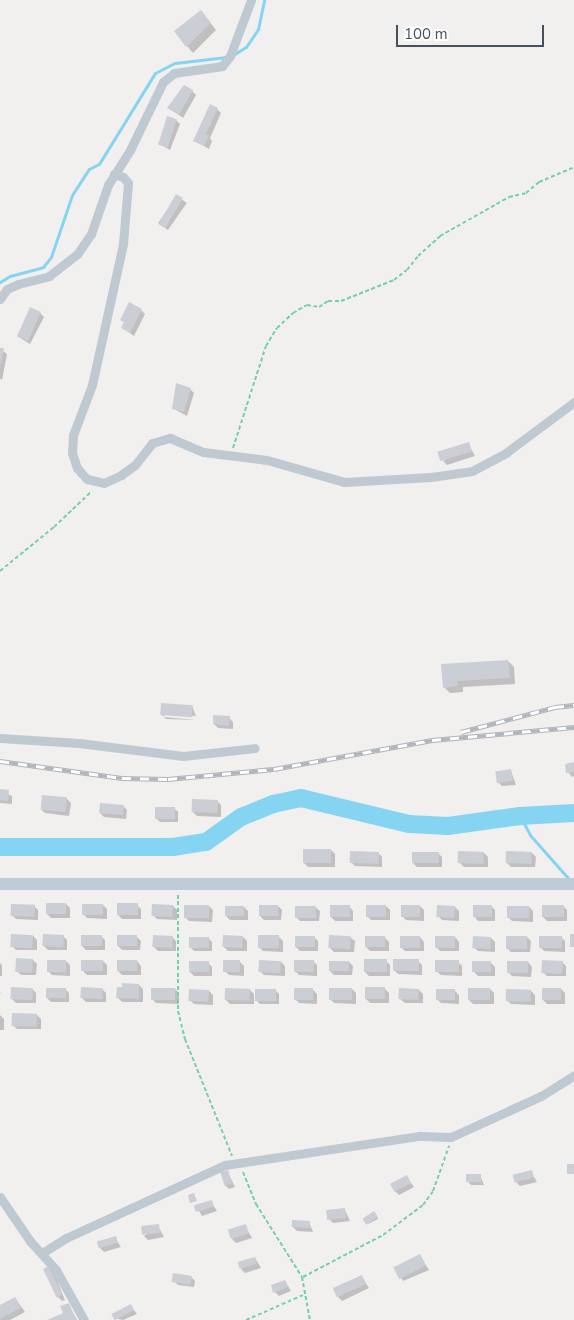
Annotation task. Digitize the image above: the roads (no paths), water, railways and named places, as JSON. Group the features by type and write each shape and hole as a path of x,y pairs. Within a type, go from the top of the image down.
{"street":[{"path":"0,299 7,289 18,284 49,276 78,253 91,234 114,174 130,150 163,82 174,72 222,66 230,56 251,0"},
{"path":"114,174 122,177 128,183 123,244 92,386 73,435 72,453 77,468 87,479 104,483 135,465 152,443 159,439 170,438 203,452 267,460 344,482 431,477 472,471 488,464 574,402"},
{"path":"0,738 78,743 184,756 255,748"},
{"path":"0,884 574,884"},
{"path":"42,1253 66,1238 215,1169 238,1163 420,1136 451,1137 541,1096 574,1075"},
{"path":"0,1197 56,1270 84,1320"}],"waterway":[{"path":"233,55 246,47 258,29 264,0"},
{"path":"0,282 10,276 43,267 51,257 72,195 89,169 99,164 155,73 175,63 227,57"},
{"path":"0,847 173,847 206,842 241,817 273,804 301,798 409,824 448,826 520,816 574,813"},
{"path":"520,816 530,835 568,878"}],"railway":[{"path":"461,732 555,707 574,705"},
{"path":"0,761 122,778 168,779 274,769 432,740 574,727"}]}
